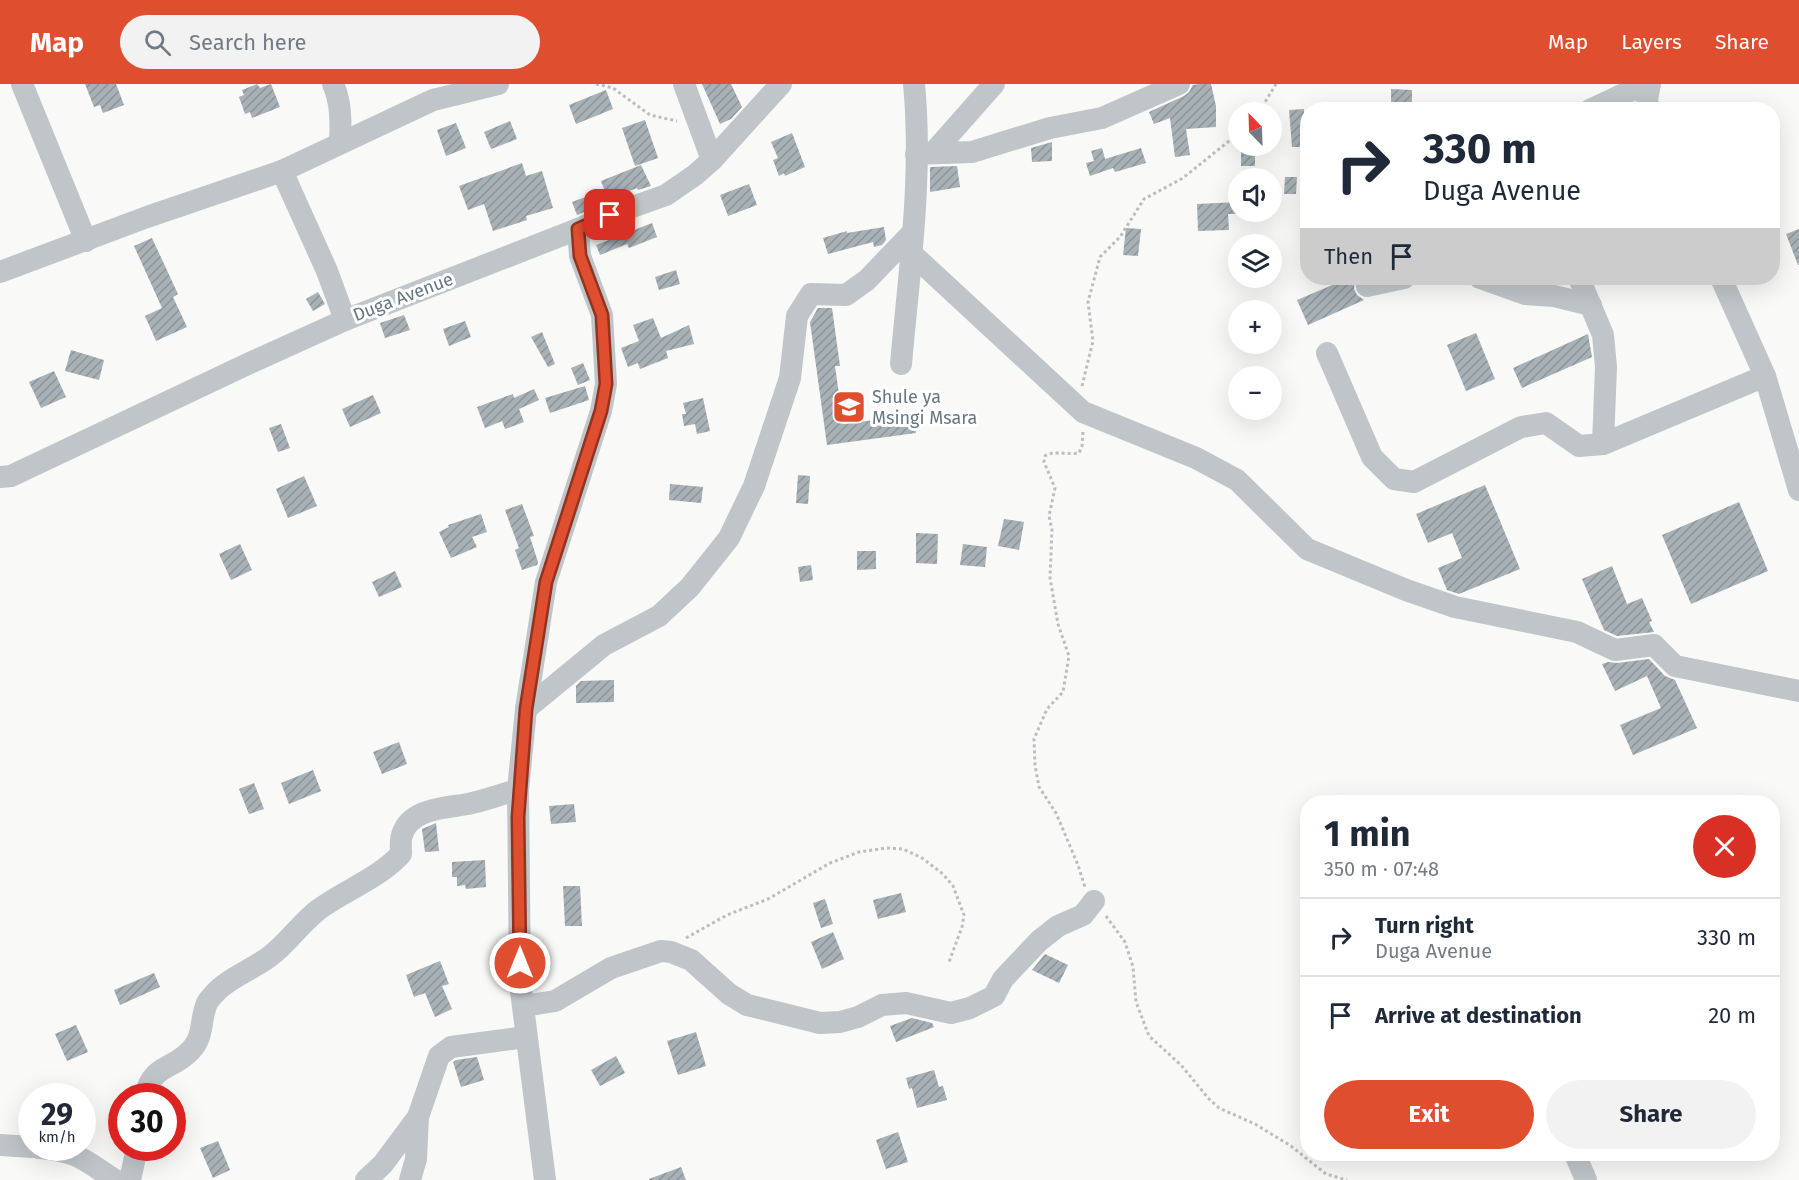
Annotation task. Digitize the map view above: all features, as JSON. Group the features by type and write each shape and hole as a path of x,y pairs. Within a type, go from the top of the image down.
{"street":[{"path":"22,84 86,241"},
{"path":"333,84 339,96 340,141"},
{"path":"0,272 147,217 282,171 340,141 433,100 498,84"},
{"path":"684,84 712,160"},
{"name":"Duga Avenue","path":"0,477 11,476 345,320 666,195 695,176 712,160 781,84"},
{"path":"901,364 912,242 925,154 914,84"},
{"path":"925,154 994,84"},
{"path":"925,154 972,152 1050,128 1102,117 1179,84"},
{"path":"1607,102 1645,84"},
{"path":"1648,102 1650,84"},
{"path":"282,171 327,271 345,320"},
{"path":"545,1180 520,982 518,790 526,709 546,582 601,411 606,384 602,315 580,256 578,229"},
{"path":"912,242 1047,381 1083,412 1196,458 1237,480 1307,549 1406,590 1455,607 1577,632 1615,650 1654,645 1675,666 1799,691"},
{"path":"526,709 604,645 659,616 690,587 729,538 754,486 790,378 797,316 803,305 811,294 846,295 912,242"},
{"path":"1367,286 1372,285"},
{"path":"1500,285 1525,294 1554,296 1591,305"},
{"path":"1582,285 1603,335 1606,367 1603,444"},
{"path":"1724,285 1765,376 1799,490"},
{"path":"1327,353 1372,457 1394,479 1414,482 1521,428 1546,423 1579,446 1603,444 1765,376"},
{"path":"148,1083 159,1070 181,1059 193,1049 201,1031 207,1003 219,988 268,958 288,942 317,911 389,867 401,854 402,835 409,823 422,814 440,807 470,804 518,790"},
{"path":"524,1006 555,1001 610,968 661,951 671,951 691,960 729,994 747,1005 819,1023 840,1022 858,1017 882,1005 906,1003 951,1013 970,1008 994,996 1003,980 1039,941 1058,926 1083,915 1094,901"},
{"path":"410,1180 416,1159 418,1117 439,1056 451,1047 526,1037"},
{"path":"366,1180 383,1164 418,1117"},
{"path":"0,1144 18,1146"},
{"path":"88,1161 115,1180"},
{"path":"130,1180 134,1161"},
{"path":"1578,1161 1586,1180"}],"path":[{"path":"596,84 613,88 651,115 673,119 701,131"},
{"path":"1265,102 1276,84"},
{"path":"1228,142 1183,178 1144,199 1120,237 1100,257 1088,302 1093,342 1080,395 1083,412 1082,446 1079,453 1068,455 1049,453 1045,456 1044,462 1055,488 1049,516 1052,530 1050,578 1058,624 1069,656 1063,692 1047,709 1034,739 1035,765 1039,787 1056,813 1085,888 1125,942 1133,967 1136,1002 1149,1036 1181,1065 1219,1108 1254,1124 1300,1153"},
{"path":"661,951 700,932 710,923 768,899 830,863 859,852 886,848 903,849 922,858 943,874 953,886 964,915 949,962"},
{"path":"1310,1161 1326,1174 1347,1180"}],"building":[{"path":"85,84 116,84 124,105 103,113 100,105 94,107"},
{"path":"257,84 260,88 271,84 280,107 252,118 250,112 245,114 239,97 244,95 242,90"},
{"path":"702,84 731,84 742,107 731,119 720,124"},
{"path":"1211,84 1216,106 1216,127 1186,129 1190,155 1175,157 1170,118 1154,124 1149,112 1184,96 1193,85"},
{"path":"1391,89 1412,90 1412,102 1391,102"},
{"path":"606,90 613,109 576,124 569,105"},
{"path":"1300,109 1300,147 1292,147 1289,110"},
{"path":"645,120 658,158 635,166 622,128"},
{"path":"510,121 517,139 491,149 484,132"},
{"path":"456,123 466,148 446,156 437,130"},
{"path":"792,133 805,167 785,176 784,173 779,176 773,160 778,158 771,142"},
{"path":"1052,142 1052,161 1032,162 1031,148"},
{"path":"1102,148 1105,159 1141,148 1146,163 1115,172 1113,168 1090,176 1086,163 1094,161 1091,151"},
{"path":"1241,156 1255,156 1255,166 1241,166"},
{"path":"522,163 526,176 542,171 553,208 526,216 527,220 493,231 484,204 468,210 459,186"},
{"path":"641,165 651,186 638,190 637,188 608,199 601,181"},
{"path":"957,166 960,187 930,192 930,167"},
{"path":"1285,177 1297,177 1296,194 1284,194"},
{"path":"749,184 757,205 728,216 720,195"},
{"path":"591,195 596,207 577,215 572,202"},
{"path":"1228,203 1229,230 1198,231 1197,204"},
{"path":"652,223 657,237 629,248 627,244 600,255 596,245"},
{"path":"884,227 886,240 882,245 874,247 873,242 828,254 823,238 847,231 847,233"},
{"path":"1126,228 1141,229 1138,256 1123,255"},
{"path":"1799,229 1799,265 1798,265 1786,234"},
{"path":"152,238 178,294 173,297 187,327 156,341 145,316 162,308 134,246"},
{"path":"676,270 680,284 659,290 655,277"},
{"path":"1332,285 1354,285 1357,295 1364,300 1308,325 1297,300"},
{"path":"318,292 325,304 313,311 306,299"},
{"path":"818,308 832,308 840,366 835,366 843,424 914,415 916,433 827,445 810,322"},
{"path":"404,315 410,330 385,338 380,323"},
{"path":"653,318 661,338 689,325 694,344 666,351 668,358 640,369 638,363 628,367 621,348 639,341 633,325"},
{"path":"465,321 471,337 449,346 443,329"},
{"path":"542,332 555,364 548,367 531,337"},
{"path":"1476,333 1495,379 1466,391 1447,345"},
{"path":"1588,334 1592,357 1522,388 1513,368"},
{"path":"71,350 104,360 99,380 65,371"},
{"path":"583,363 590,380 578,385 571,368"},
{"path":"54,371 66,397 41,408 29,382"},
{"path":"585,386 589,400 550,413 545,398"},
{"path":"534,389 539,400 519,409 524,422 505,429 502,421 485,428 477,407 513,394 514,398"},
{"path":"373,395 381,413 350,427 342,409"},
{"path":"703,398 710,431 697,434 695,424 684,426 682,414 686,414 683,403"},
{"path":"281,424 290,448 278,452 269,428"},
{"path":"798,475 810,476 808,504 796,503"},
{"path":"304,476 317,506 288,518 276,489"},
{"path":"670,484 703,487 701,503 669,500"},
{"path":"1485,485 1520,569 1459,594 1447,590 1438,568 1462,558 1452,533 1428,543 1416,514"},
{"path":"1739,502 1768,571 1691,604 1662,535"},
{"path":"522,504 534,536 530,537 538,562 537,565 522,570 515,550 519,548 505,510"},
{"path":"481,514 487,532 472,537 477,547 451,558 439,532 449,527 448,525"},
{"path":"1004,519 1024,522 1019,550 998,546"},
{"path":"916,533 938,534 937,564 916,563"},
{"path":"240,544 252,570 231,580 219,554"},
{"path":"963,544 987,547 985,567 960,565"},
{"path":"857,551 876,551 876,569 857,570"},
{"path":"811,565 813,580 800,582 798,567"},
{"path":"1612,566 1627,604 1642,598 1654,632 1617,636 1604,630 1582,579"},
{"path":"395,571 402,587 379,597 372,582"},
{"path":"1649,659 1665,676 1675,680 1697,728 1633,755 1620,725 1661,708 1647,676 1615,691 1602,664"},
{"path":"614,680 614,702 576,703 576,686 581,681"},
{"path":"399,742 407,764 382,774 373,752"},
{"path":"313,770 321,791 289,804 281,783"},
{"path":"254,783 264,809 249,814 239,789"},
{"path":"574,804 576,822 551,824 549,806"},
{"path":"436,823 439,851 425,852 422,829"},
{"path":"485,860 486,887 466,889 465,885 457,886 457,877 452,877 452,862"},
{"path":"563,886 580,886 582,926 565,926"},
{"path":"901,893 906,912 878,919 873,900"},
{"path":"825,899 833,924 821,928 813,903"},
{"path":"833,932 844,959 822,969 811,942"},
{"path":"1045,954 1068,965 1059,983 1032,970"},
{"path":"440,961 449,984 442,986 452,1009 435,1017 425,993 414,997 406,975"},
{"path":"154,973 160,987 120,1005 114,990"},
{"path":"912,1018 932,1023 934,1027 896,1042 890,1026"},
{"path":"76,1025 88,1052 67,1061 55,1034"},
{"path":"696,1032 706,1066 678,1075 667,1041"},
{"path":"616,1056 625,1073 600,1086 591,1070"},
{"path":"477,1057 484,1080 461,1087 453,1062"},
{"path":"934,1070 939,1087 943,1086 947,1100 917,1108 912,1088 909,1089 906,1078"},
{"path":"898,1132 908,1162 886,1169 876,1140"},
{"path":"218,1141 230,1170 213,1178 200,1148"},
{"path":"681,1167 686,1180 649,1180 649,1179"}],"place":[{"name":"Shule ya Msingi Msara","path":"849,407"}],"route":[{"path":"520,963 518,790 526,709 546,582 601,411 606,384 602,315 580,256 578,229 610,215"}]}
